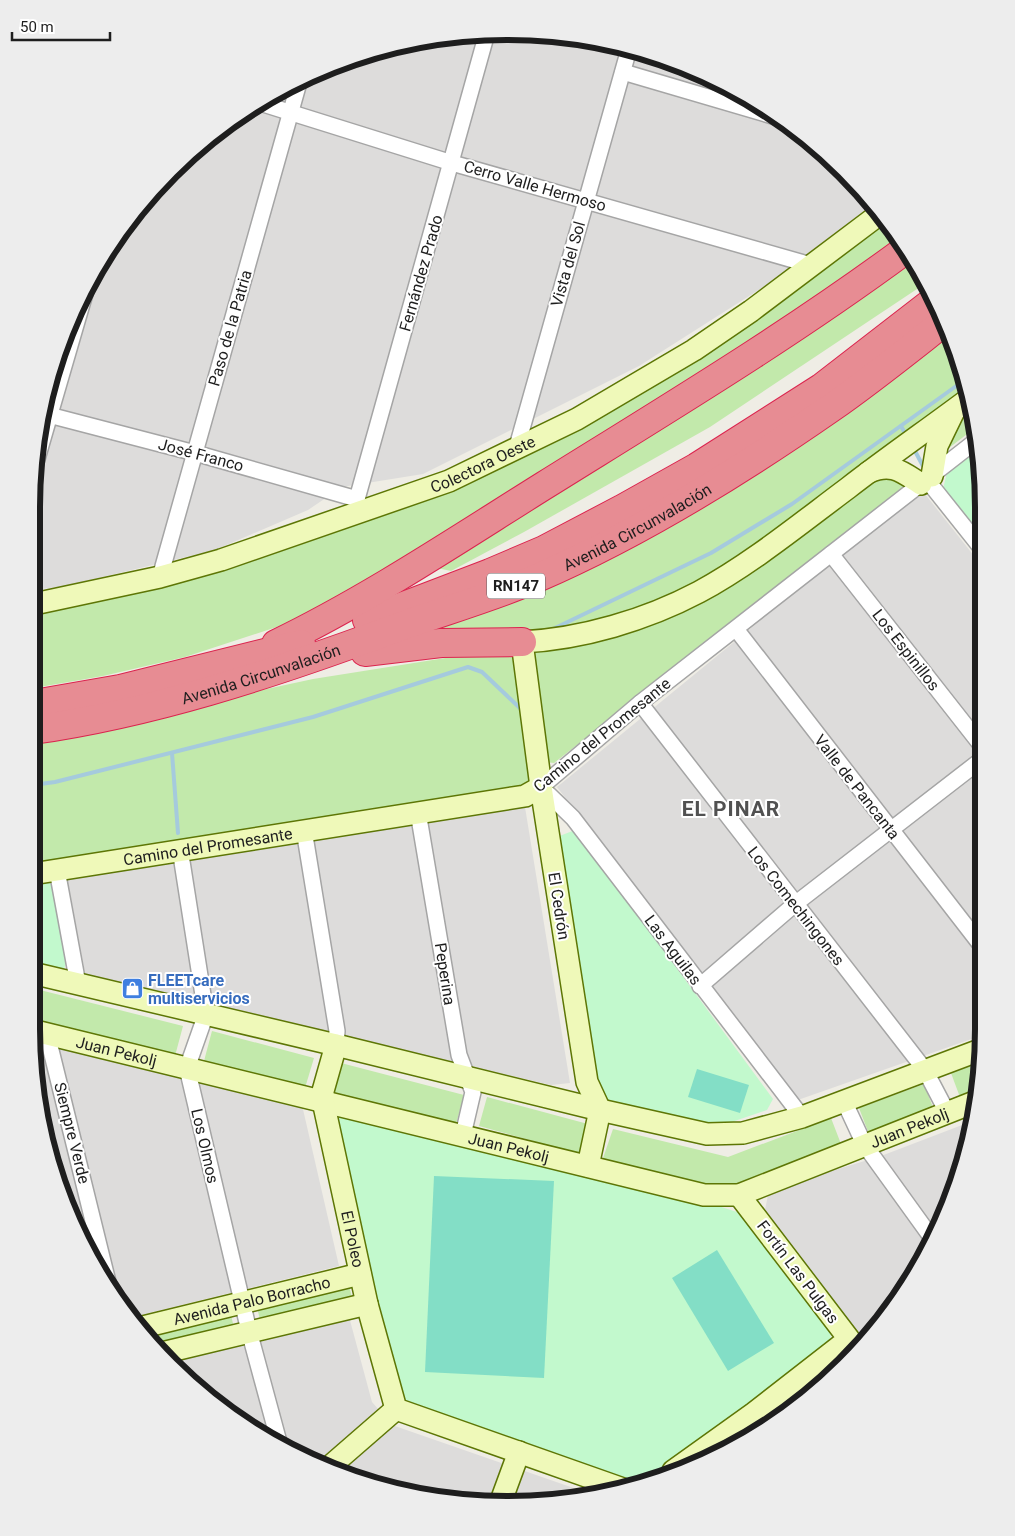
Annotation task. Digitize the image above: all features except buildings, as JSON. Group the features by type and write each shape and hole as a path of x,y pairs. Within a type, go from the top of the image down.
{"highway":[{"path":"246,669 690,395 853,289 900,254"},
{"name":"Avenida Circunvalación","path":"40,729 66,725 155,704 490,573 544,550 697,467 821,388 929,305"},
{"name":"Avenida Circunvalación","path":"40,703 246,669 496,595 603,546 702,492 833,407 938,327"},
{"path":"246,669 381,649 441,643 522,642"}],"street":[{"name":"Fernández Prado","path":"358,506 485,41"},
{"name":"Vista del Sol","path":"516,450 627,56"},
{"path":"623,72 753,110"},
{"name":"Paso de la Patria","path":"160,577 297,90"},
{"name":"Cerro Valle Hermoso","path":"269,106 586,201 811,264"},
{"name":"Colectora Oeste","path":"40,603 160,577 220,560 358,506 449,481 516,450 611,400 694,350 751,311 874,218"},
{"path":"60,375 66,354"},
{"path":"522,642 544,641 610,627 652,613 699,591 780,539 963,403"},
{"path":"927,480 938,446 963,403"},
{"name":"José Franco","path":"49,416 195,453 358,506"},
{"name":"Camino del Promesante","path":"40,873 180,849 525,796 541,787 640,703 971,445"},
{"path":"869,472 881,467 888,467 927,480 975,540"},
{"name":"Los Espinillos","path":"831,554 975,737"},
{"name":"Valle de Pancanta","path":"736,629 975,938"},
{"name":"El Cedrón","path":"522,642 541,787 587,1082 600,1110"},
{"name":"Los Comechingones","path":"640,703 925,1070 947,1112"},
{"path":"700,986 795,904 975,765"},
{"name":"Las Aguilas","path":"541,787 573,818 802,1117"},
{"name":"Peperina","path":"418,812 459,1055 469,1077 473,1092 463,1134"},
{"name":"El Poleo","path":"304,830 337,1031 336,1045 323,1091 323,1101 367,1304 396,1409"},
{"path":"180,849 206,1014 187,1068"},
{"path":"57,870 78,984"},
{"path":"40,975 707,1134 727,1135 742,1133 802,1117 974,1052"},
{"name":"Juan Pekolj","path":"40,1032 463,1134 704,1195 739,1195 969,1104"},
{"name":"Siempre Verde","path":"40,1033 102,1260"},
{"name":"Los Olmos","path":"187,1068 249,1331 277,1435"},
{"path":"844,1101 864,1144 928,1233"},
{"path":"588,1166 600,1110"},
{"name":"Fortín Las Pulgas","path":"739,1195 853,1344"},
{"name":"Avenida Palo Borracho","path":"147,1326 360,1274"},
{"name":"Avenida Palo Borracho","path":"169,1351 367,1304"},
{"path":"732,1438 759,1420 850,1346"},
{"path":"335,1462 396,1409 610,1484"},
{"path":"503,1496 519,1452"}],"shaded area":[{"path":"508,40 569,44 599,49 658,65 714,88 741,103 767,119 816,156 868,210 779,277 639,366 423,474 342,487 308,510 215,550 65,586 40,589 41,477 49,416 56,387 65,357 88,301 119,248 156,199 177,177 199,156 248,119 301,88 357,65 416,49 446,44"},
{"path":"921,489 975,557 975,1038 795,1101 557,787"},
{"path":"524,801 570,1083 551,1085 86,978 67,877"},
{"path":"40,1043 302,1105 339,1266 139,1316 119,1288 88,1235 65,1179 49,1120 44,1090"},
{"path":"965,1124 950,1179 927,1235 896,1288 859,1337 764,1215 769,1190 881,1156"},
{"path":"348,1313 372,1402 392,1425 580,1490 538,1495 477,1495 416,1487 357,1471 301,1448 248,1417 199,1380 176,1358"}],"green space":[{"path":"879,224 894,245 823,297 465,524 301,619 185,657 103,676 40,687 40,609 200,575 321,537 442,492 554,439"},
{"path":"905,263 919,287 710,427 451,571 437,568"},
{"path":"942,336 961,394 773,535 700,584 597,623 511,633 358,646"},
{"path":"965,411 969,433 945,451 954,419"},
{"path":"971,450 975,530 943,489 948,468"},
{"path":"880,473 905,481 905,487 554,763 545,762 531,663 534,653 544,648 608,639 659,622 713,596"},
{"path":"502,649 513,652 530,781 525,786 40,866 40,738 313,679"},
{"path":"575,830 773,1099 767,1110 711,1129 612,1108 596,1094 557,837"},
{"path":"40,880 49,882 54,888 66,963 64,969 59,973 40,968"},
{"path":"40,990 183,1026 175,1056 40,1023"},
{"path":"212,1031 314,1058 305,1088 204,1061"},
{"path":"341,1063 464,1095 456,1124 333,1093"},
{"path":"973,1064 970,1097 961,1100 951,1073"},
{"path":"697,1069 749,1085 740,1113 688,1097"},
{"path":"924,1084 934,1110 869,1134 859,1108"},
{"path":"487,1097 588,1124 580,1154 479,1126"},
{"path":"334,1113 709,1203 740,1213 831,1332 830,1346 668,1467 621,1482 409,1406 400,1396 332,1128"},
{"path":"831,1118 841,1144 723,1189 602,1161 613,1129 728,1157"},
{"path":"434,1176 554,1181 544,1378 425,1372"},
{"path":"717,1250 774,1343 728,1371 672,1278"},
{"path":"349,1285 352,1298 260,1320 257,1307"},
{"path":"231,1315 234,1328 164,1345 154,1334"}],"waterway":[{"path":"553,629 711,553 792,504 958,385"},
{"path":"901,426 906,435"},
{"path":"914,449 925,470"},
{"path":"40,784 55,782 313,717 468,667 482,672 523,711"},
{"path":"172,753 178,833"}],"place":[{"name":"FLEETcare multiservicios","path":"132,989"}],"district":[{"name":"EL PINAR","path":"731,809"}]}
